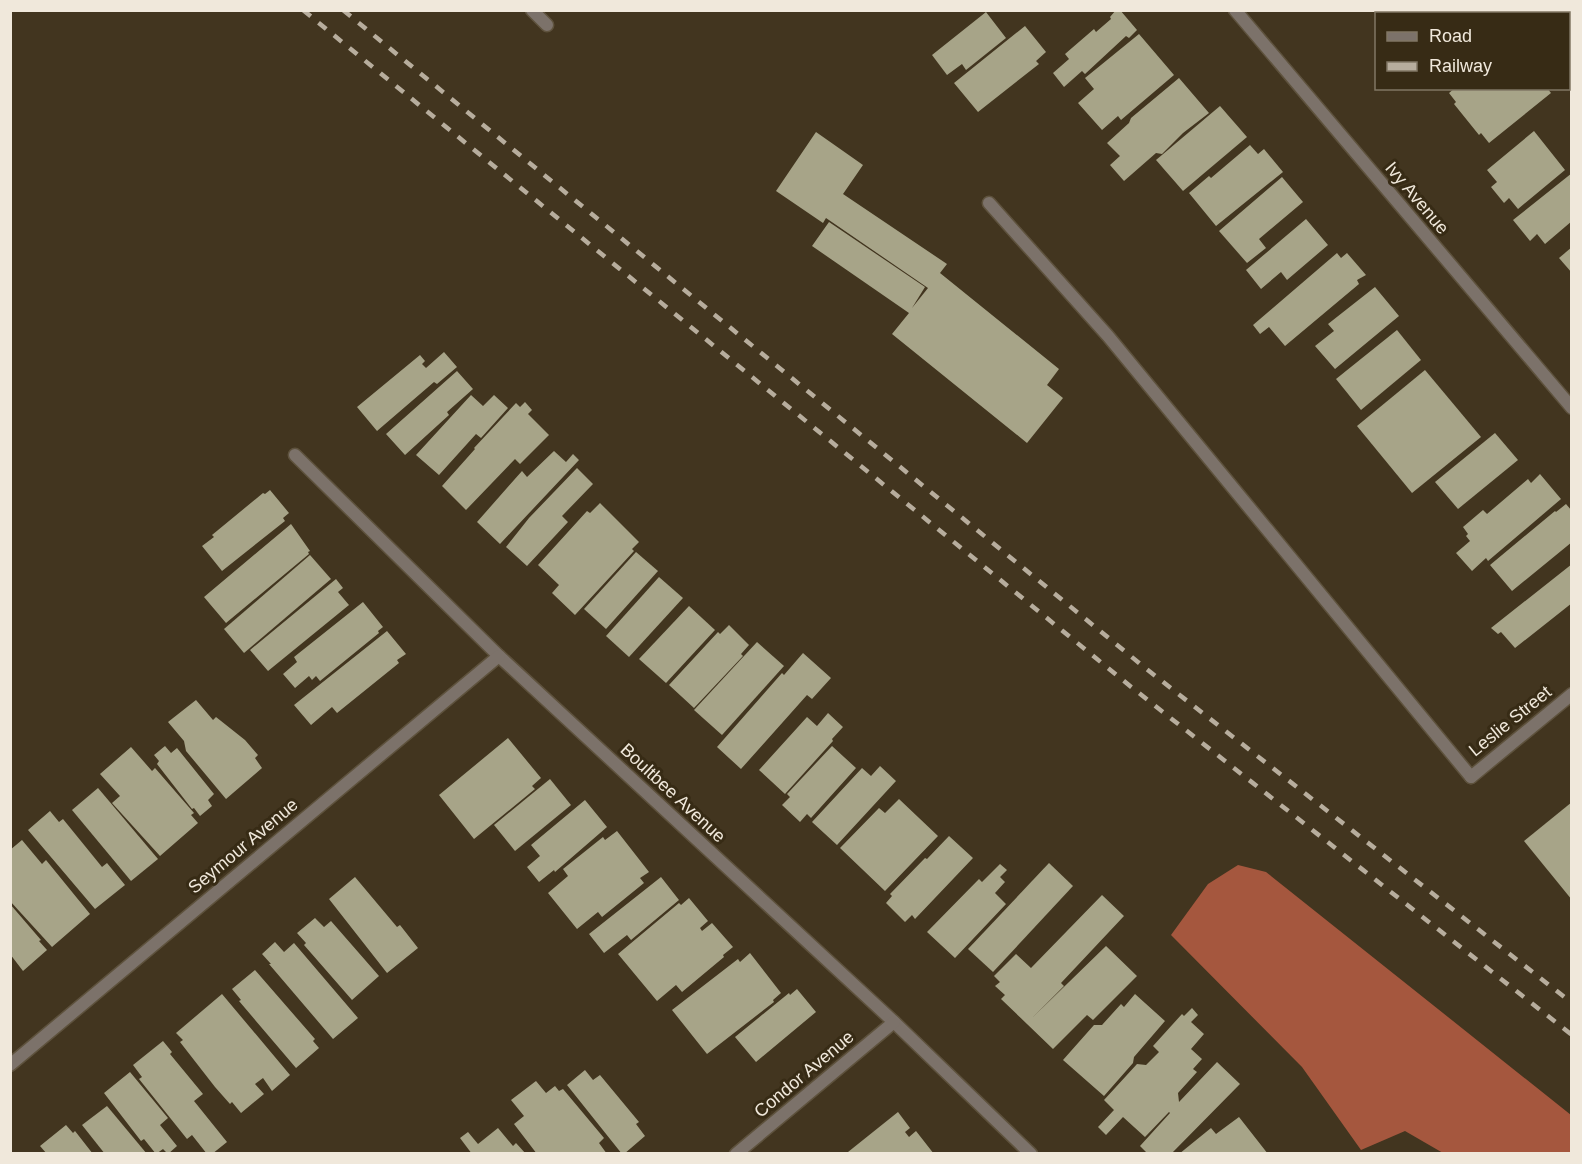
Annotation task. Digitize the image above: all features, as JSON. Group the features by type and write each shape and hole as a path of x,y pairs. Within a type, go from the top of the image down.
{"street":[{"path":"532,10 547,25"},
{"name":"Ivy Avenue","path":"1235,10 1572,408"},
{"name":"Leslie Street","path":"989,203 1108,336 1471,777 1572,694"},
{"name":"Boultbee Avenue","path":"295,455 499,656 894,1022 1031,1154"},
{"name":"Seymour Avenue","path":"10,1065 499,656"},
{"name":"Condor Avenue","path":"736,1154 894,1022"}],"shaded area":[{"path":"1238,865 1266,872 1571,1115 1571,1153 1443,1153 1405,1131 1361,1150 1302,1067 1171,935 1208,884"}],"building":[{"path":"1116,10 1120,10 1137,30 1129,38 1126,36 1085,74 1082,71 1064,87 1053,73 1069,59 1065,54 1094,29 1096,32 1111,19 1110,17"},
{"path":"1401,10 1451,10 1452,12 1400,12"},
{"path":"986,12 1006,38 966,70 962,64 947,75 932,55"},
{"path":"1025,26 1046,52 1036,61 1039,64 978,112 954,83"},
{"path":"1139,34 1174,75 1121,120 1118,116 1102,130 1078,103 1094,89 1085,78"},
{"path":"1179,78 1209,113 1183,133 1162,154 1156,153 1124,181 1110,165 1120,156 1107,143 1129,123 1131,118"},
{"path":"1453,90 1549,90 1551,93 1489,143 1481,133 1479,135 1454,104 1456,102 1449,93"},
{"path":"1220,106 1247,137 1183,191 1156,160"},
{"path":"1534,131 1565,170 1518,209 1509,198 1504,203 1491,187 1497,182 1487,170"},
{"path":"816,132 863,165 843,194 947,264 940,273 1059,369 1047,385 1063,398 1027,443 892,334 909,313 812,246 829,222 925,287 912,308 928,288 826,218 823,223 776,191"},
{"path":"1250,145 1258,154 1264,149 1283,172 1216,226 1189,193 1209,176 1211,178"},
{"path":"1572,173 1572,221 1545,244 1537,234 1530,241 1513,220"},
{"path":"1282,177 1303,202 1259,239 1266,248 1247,263 1219,231"},
{"path":"1306,219 1328,245 1287,280 1281,272 1261,289 1246,270"},
{"path":"1572,247 1572,273 1559,258"},
{"path":"1337,253 1341,258 1347,253 1366,275 1357,280 1359,284 1285,346 1269,327 1260,334 1253,325"},
{"path":"1375,287 1399,316 1335,369 1315,346 1334,331 1328,324"},
{"path":"1397,330 1421,360 1361,410 1336,379"},
{"path":"444,352 457,367 437,384 434,382 377,431 357,407 420,355 425,361 422,364 426,368"},
{"path":"1425,370 1481,437 1412,493 1357,426"},
{"path":"457,371 473,389 447,412 449,415 405,455 386,434"},
{"path":"471,395 483,406 494,395 508,408 481,438 476,434 439,475 416,455"},
{"path":"525,402 532,410 528,414 549,435 520,464 515,459 466,510 442,486 516,403 520,407"},
{"path":"1495,433 1518,460 1458,509 1435,482"},
{"path":"554,451 566,462 573,454 579,460 500,544 477,522 522,471 527,477"},
{"path":"577,468 593,484 562,516 568,522 527,566 506,547 529,518"},
{"path":"1540,474 1561,499 1488,561 1486,558 1472,571 1456,553 1470,541 1463,527 1483,510 1487,514 1528,479 1531,483"},
{"path":"270,490 289,513 283,518 285,521 222,571 202,546 263,493"},
{"path":"600,503 639,542 632,549 634,551 575,615 552,593 559,585 538,565 587,511 590,513"},
{"path":"1566,504 1572,511 1572,542 1512,591 1490,565"},
{"path":"291,524 310,551 309,554 226,623 204,597"},
{"path":"636,552 658,571 606,629 584,609"},
{"path":"310,555 331,579 244,653 224,629"},
{"path":"1572,564 1572,603 1515,648 1501,632 1498,634 1491,628"},
{"path":"659,577 683,598 629,657 606,636"},
{"path":"336,579 343,588 338,592 349,605 268,671 250,650"},
{"path":"363,602 383,627 378,631 379,633 320,681 316,676 312,680 309,676 295,688 283,674 297,662 294,657"},
{"path":"689,606 715,630 666,683 639,659"},
{"path":"729,625 749,645 741,654 743,656 694,708 669,685 718,632 720,634"},
{"path":"387,631 406,654 397,660 399,663 337,713 332,707 311,725 294,705"},
{"path":"757,642 784,666 722,735 694,710"},
{"path":"803,653 831,678 812,699 807,695 741,769 717,747 782,673 784,675"},
{"path":"196,700 213,720 216,717 245,740 258,755 255,758 262,768 226,799 186,751 184,741 168,722"},
{"path":"828,713 843,727 785,794 759,770 807,717 817,726"},
{"path":"508,738 541,778 532,786 535,789 474,839 439,795"},
{"path":"165,746 171,753 177,748 214,794 208,800 212,806 200,816 157,764 159,761 154,755"},
{"path":"832,746 856,768 811,818 807,814 800,822 782,805 790,797 787,794"},
{"path":"131,747 152,771 155,768 194,813 191,815 198,823 160,856 112,803 120,796 100,774"},
{"path":"880,766 896,781 837,845 812,822 862,768 871,776"},
{"path":"550,779 571,805 515,851 494,825"},
{"path":"98,788 158,859 131,881 72,810"},
{"path":"899,799 938,836 885,891 840,848 879,808 885,813"},
{"path":"585,800 607,827 555,872 554,870 539,882 527,867 540,856 531,845"},
{"path":"1572,802 1572,900 1524,841"},
{"path":"50,811 59,822 63,819 102,867 107,863 125,885 95,909 28,830"},
{"path":"617,831 649,872 640,878 644,883 602,917 598,912 577,929 548,893 568,876 563,869 603,837 605,840"},
{"path":"949,836 973,858 915,919 912,915 905,922 886,903 892,896 890,894"},
{"path":"22,840 42,864 46,860 90,914 52,947 10,901 10,850"},
{"path":"1049,863 1073,886 993,972 968,949"},
{"path":"1000,864 1007,870 1000,877 1005,882 995,893 1006,904 955,958 927,932 979,879 982,882"},
{"path":"355,877 397,927 400,925 418,948 387,973 329,899"},
{"path":"661,877 679,900 631,940 627,935 604,953 589,934"},
{"path":"1102,895 1124,916 1061,983 1064,986 1031,1019 1106,946 1137,976 1093,1020 1087,1015 1053,1049 1001,999 1005,995 995,986 1000,982 994,976 1016,954 1031,968"},
{"path":"689,898 708,921 700,928 702,931 712,923 733,947 682,992 676,985 657,1001 618,954 679,903 681,905"},
{"path":"10,904 47,950 23,971 10,954"},
{"path":"315,918 324,927 331,921 379,976 352,1000 304,945 306,943 297,933"},
{"path":"275,942 284,952 294,943 358,1018 333,1039 262,954"},
{"path":"750,953 781,993 773,1000 774,1002 707,1054 672,1010 738,959 740,962"},
{"path":"255,970 315,1039 313,1041 319,1048 296,1068 239,1001 241,1000 232,989"},
{"path":"797,989 816,1012 756,1062 735,1037"},
{"path":"222,994 290,1075 272,1091 263,1078 255,1084 264,1094 241,1113 215,1087 180,1042 183,1040 176,1033"},
{"path":"1135,994 1165,1021 1104,1096 1063,1060 1094,1025 1102,1025 1121,1004 1124,1007"},
{"path":"1192,1008 1198,1015 1191,1022 1204,1034 1191,1049 1202,1059 1193,1069 1197,1072 1178,1093 1179,1102 1217,1062 1240,1084 1171,1154 1148,1154 1140,1146 1169,1112 1145,1137 1123,1117 1106,1135 1098,1127 1114,1110 1104,1100 1137,1064 1146,1065 1159,1052 1153,1046 1182,1014 1184,1016"},
{"path":"163,1041 172,1052 170,1054 203,1094 194,1101 227,1142 212,1154 207,1154 192,1135 187,1139 139,1079 142,1077 133,1065"},
{"path":"585,1070 593,1080 600,1075 639,1122 636,1124 645,1136 624,1154 567,1085"},
{"path":"130,1072 168,1118 160,1125 177,1146 168,1154 163,1149 156,1154 144,1139 141,1141 104,1093"},
{"path":"536,1081 546,1093 555,1086 559,1091 563,1089 604,1138 599,1143 607,1154 537,1154 514,1124 524,1116 511,1100"},
{"path":"107,1106 147,1154 105,1154 82,1125"},
{"path":"898,1112 910,1128 905,1132 909,1137 916,1131 934,1154 849,1154 848,1152"},
{"path":"1239,1117 1268,1154 1179,1154 1211,1128 1216,1134"},
{"path":"66,1125 73,1133 75,1131 93,1154 47,1154 40,1146"},
{"path":"498,1128 513,1146 516,1143 526,1154 472,1154 460,1138 468,1132 478,1144"}],"railway":[{"path":"303,10 1130,686 1572,1035"},
{"path":"343,10 1144,667 1572,1003"}]}
